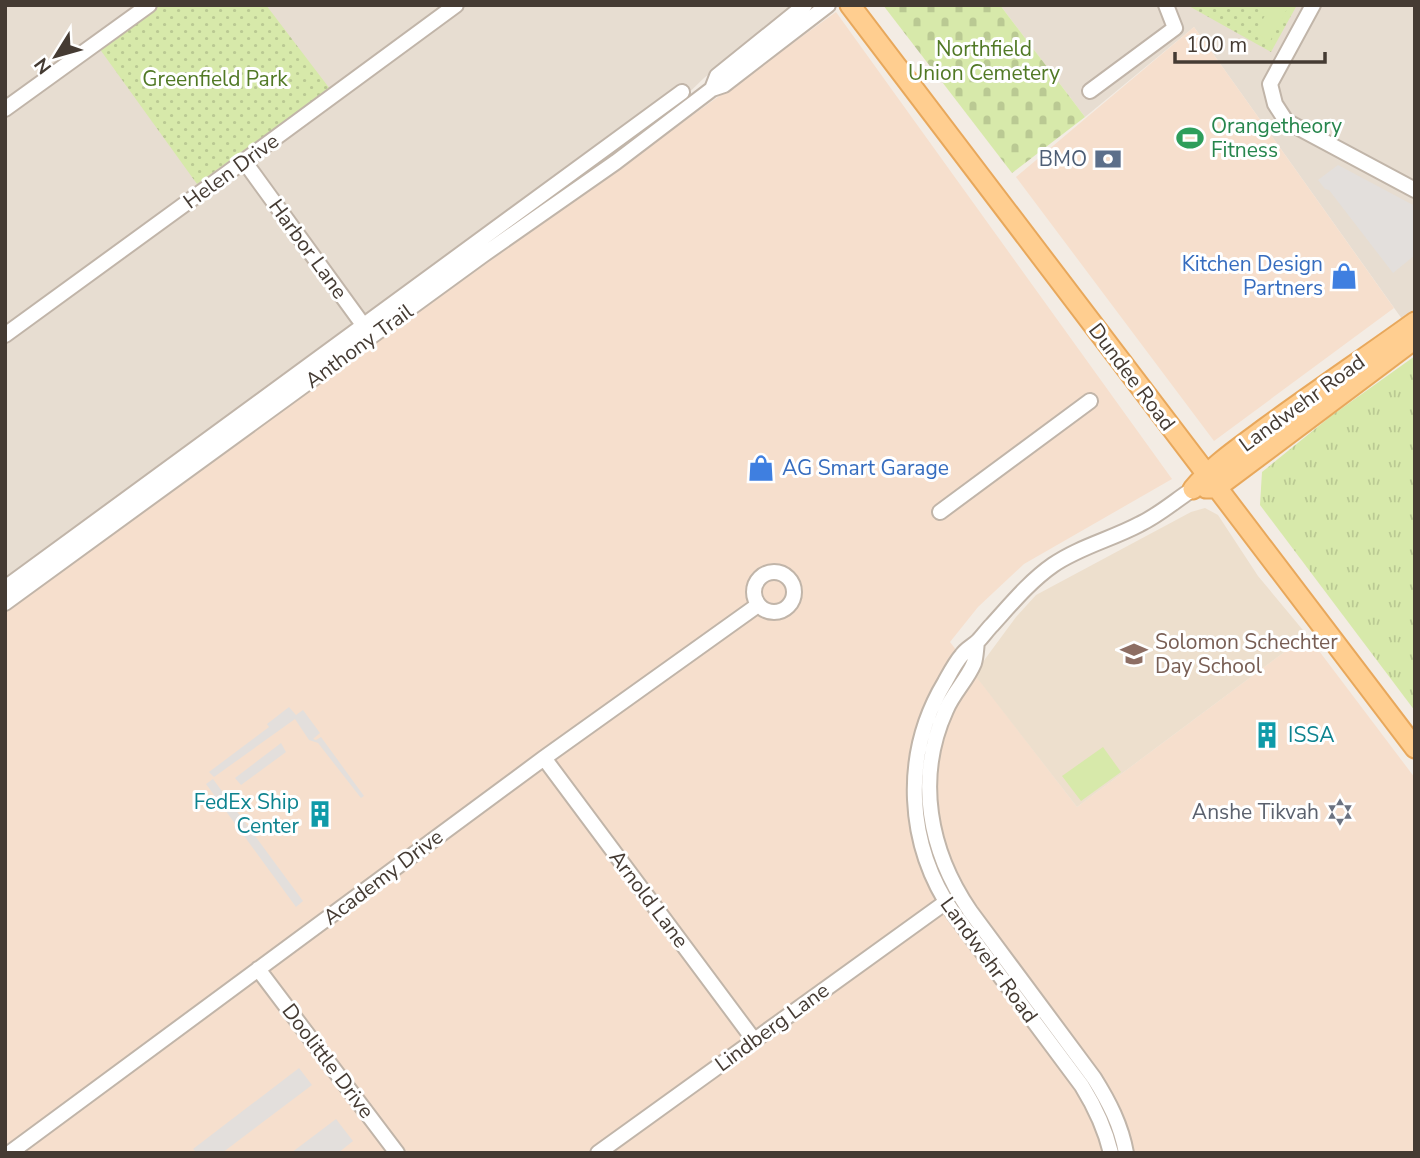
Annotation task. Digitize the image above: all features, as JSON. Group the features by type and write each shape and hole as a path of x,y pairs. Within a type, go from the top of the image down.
{"main road":[{"name":"Dundee Road","path":"850,5 1205,483 1415,748"},
{"name":"Landwehr Road","path":"1205,483 1274,422 1415,322"},
{"name":"Landwehr Road","path":"1205,483 1415,339"}],"street":[{"path":"5,109 149,5"},
{"name":"Helen Drive","path":"5,335 456,5"},
{"name":"Anthony Trail","path":"712,89 717,76 805,5"},
{"name":"Anthony Trail","path":"5,588 368,331 616,162 712,89 724,85 828,5"},
{"path":"1090,91 1175,28 1166,5"},
{"path":"1313,5 1270,84 1275,104 1286,121 1415,191"},
{"name":"Anthony Trail","path":"5,603 682,92"},
{"path":"606,148 616,162"},
{"name":"Harbor Lane","path":"244,162 368,331"},
{"path":"940,512 1090,401"},
{"name":"Landwehr Road","path":"1111,1153 1096,1108 1082,1086 946,902 927,862 920,836 915,810 916,762 923,728 940,689 962,654 977,642 1019,595 1054,565 1093,544 1142,524 1205,483"},
{"name":"Academy Drive","path":"9,1150 544,758 758,605"},
{"name":"Landwehr Road","path":"977,642 975,661 946,710 931,765 929,802 940,857 955,890 1094,1078 1117,1120 1126,1153"},
{"name":"Arnold Lane","path":"544,758 754,1040"},
{"name":"Lindberg Lane","path":"598,1153 946,902"},
{"name":"Doolittle Drive","path":"258,970 397,1153"}],"shaded area":[{"path":"5,5 796,5 704,78 666,115 5,596"},
{"path":"1000,5 1415,5 1415,310 1402,319 1194,27 1085,117"},
{"path":"836,12 1172,479 1024,564 978,607 950,642 1077,807 1307,635 1415,778 1415,1153 5,1153 5,610"},
{"path":"1194,27 1394,308 1214,441 1016,177"},
{"path":"1338,165 1415,206 1415,255 1393,273 1329,190 1318,180"},
{"name":"Solomon Schechter Day School","path":"1205,508 1218,515 1258,576 1307,635 1077,807 974,674 1016,617 1036,595 1191,512"},
{"path":"289,707 296,715 303,710 320,733 313,739 321,737 364,796 361,798 318,743 309,740 295,719 214,777 209,772 269,727 267,724"},
{"path":"281,743 286,752 241,785 235,778"},
{"path":"213,779 303,901 296,907 206,784"},
{"path":"299,1068 312,1085 222,1153 197,1153 193,1149"},
{"path":"336,1119 353,1141 338,1153 291,1153"}],"green space":[{"name":"Greenfield Park","path":"158,5 266,5 330,89 197,184 99,48"},
{"name":"Northfield Union Cemetery","path":"883,5 1000,5 1085,117 1012,173"},
{"path":"1187,5 1297,5 1271,52"},
{"path":"1271,5 1280,5 1287,9 1270,41 1255,33"},
{"path":"1415,356 1415,711 1260,505 1262,472 1331,416"},
{"path":"1103,747 1121,772 1081,801 1062,776"}],"place":[{"name":"Orangetheory Fitness","path":"1190,138"},
{"name":"BMO","path":"1108,159"},
{"name":"Kitchen Design Partners","path":"1344,276"},
{"name":"AG Smart Garage","path":"761,468"},
{"name":"Solomon Schechter Day School","path":"1134,654"},
{"name":"ISSA","path":"1267,735"},
{"name":"Anshe Tikvah","path":"1340,812"},
{"name":"FedEx Ship Center","path":"320,814"}]}
